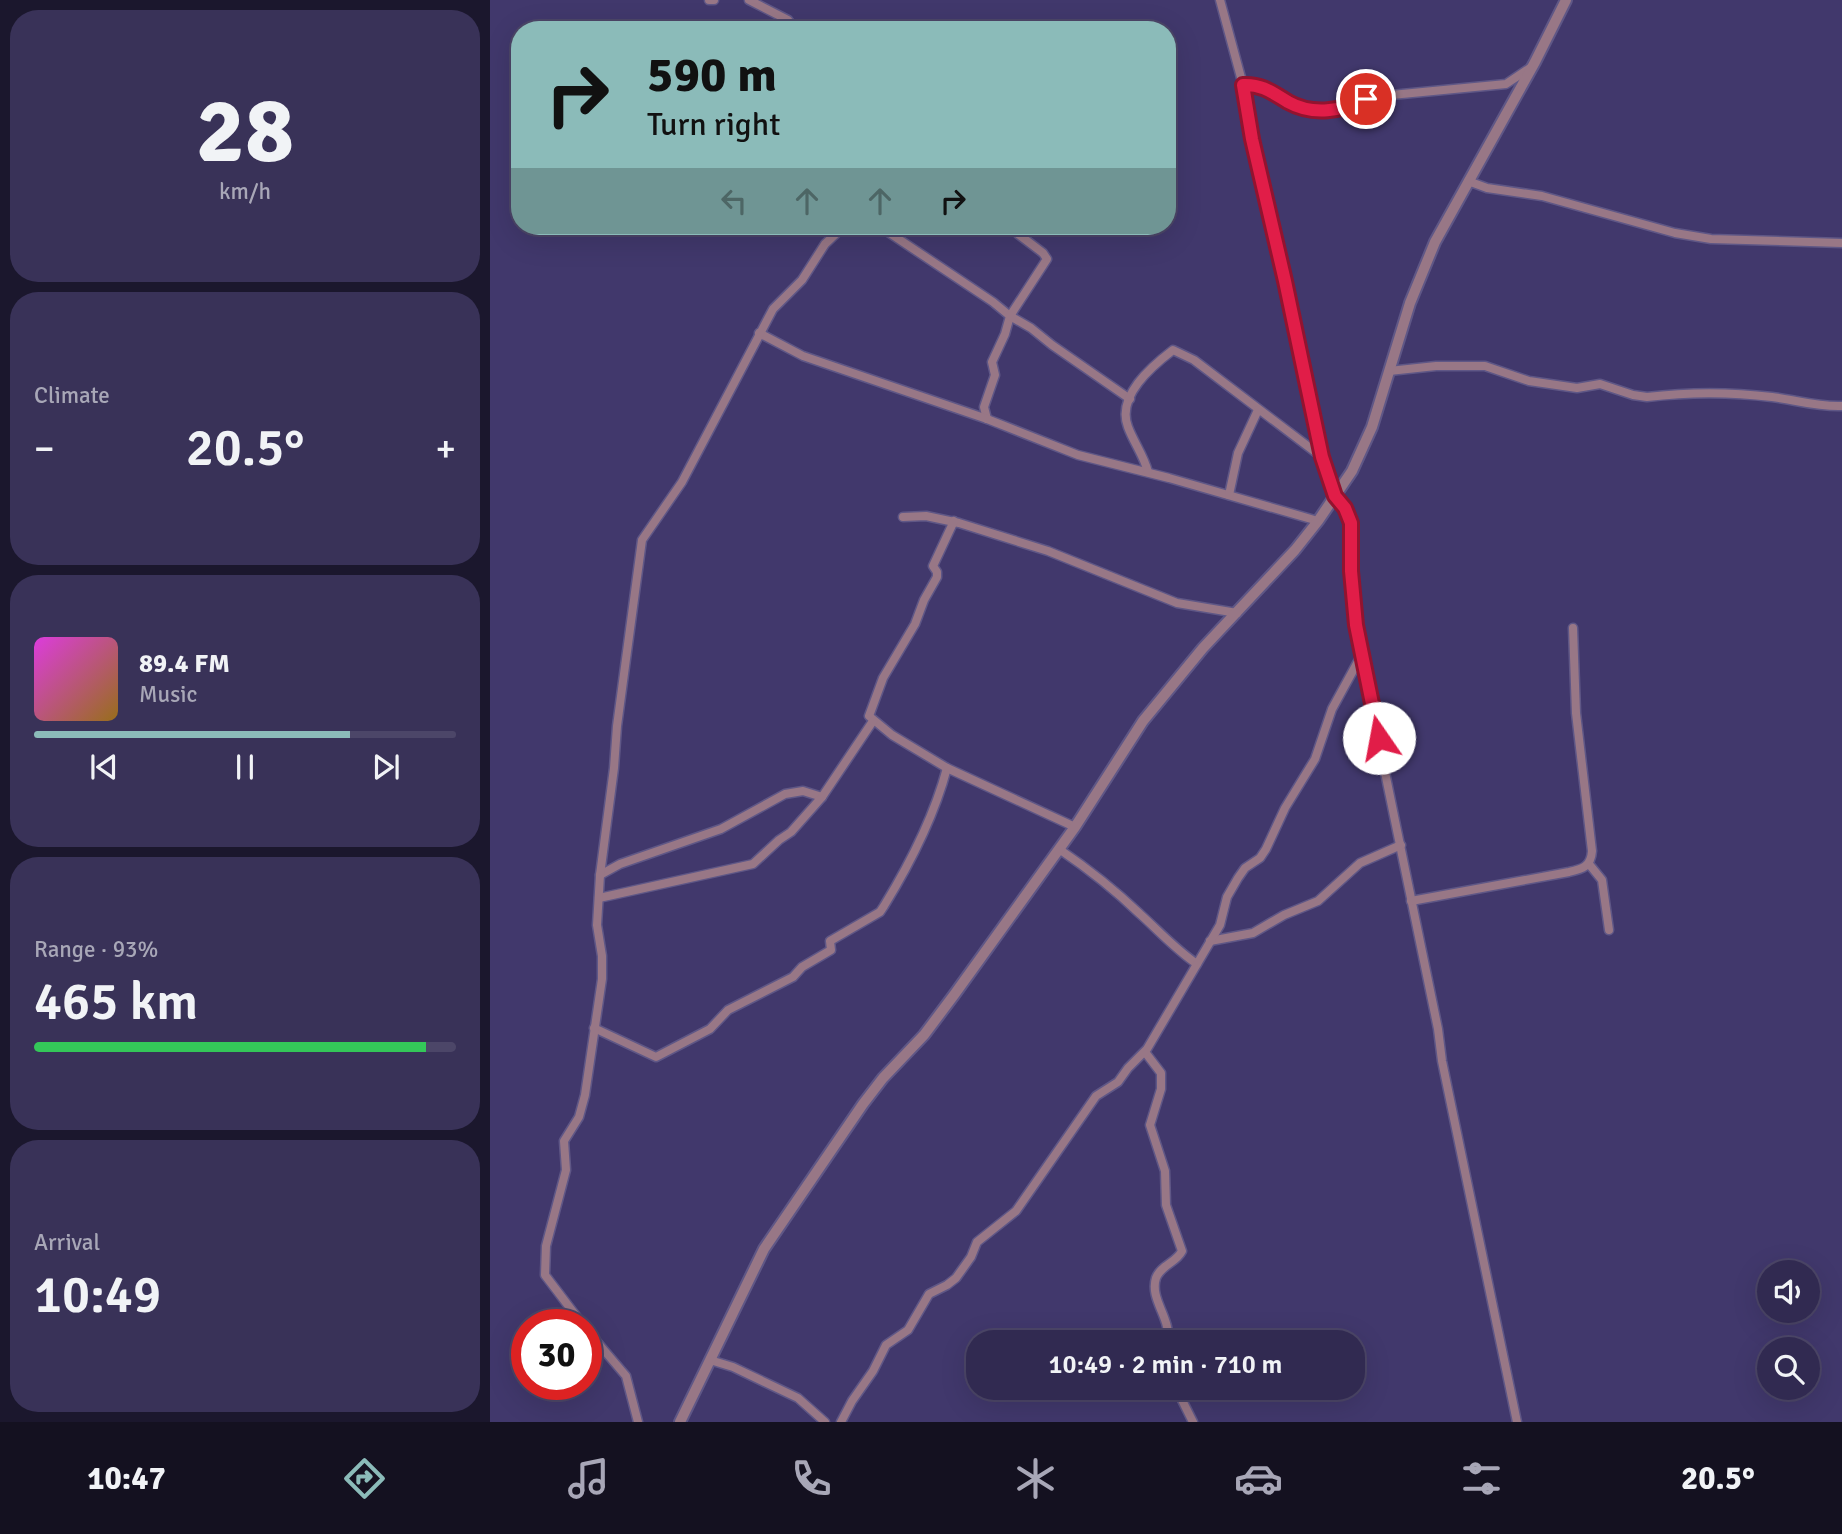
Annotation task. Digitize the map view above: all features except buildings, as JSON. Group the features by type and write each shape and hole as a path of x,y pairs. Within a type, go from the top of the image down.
{"street":[{"path":"749,0 789,21"},
{"path":"1220,0 1243,85 1252,139 1322,457 1335,496 1345,508 1351,523 1351,571 1361,656 1517,1422"},
{"path":"680,1422 764,1249 869,1096 930,1027 1059,849 1143,721 1203,648 1281,567 1318,521 1352,471 1367,442 1422,272 1566,0"},
{"path":"1243,85 1270,90 1302,109 1336,111 1381,96 1506,84 1533,66"},
{"path":"1468,181 1487,188 1542,196 1675,233 1699,237 1767,242 1842,243"},
{"path":"571,1309 548,1279 544,1269 546,1246 566,1170 564,1141 582,1110 603,968 597,925 600,875 642,540 682,482 773,309 802,279 825,244 834,235"},
{"path":"893,235 1130,399"},
{"path":"987,419 984,407 995,375 992,362 1010,316 1047,259 1019,235"},
{"path":"760,333 803,356 987,419 1078,455 1148,472 1318,521"},
{"path":"1148,472 1127,424 1130,399 1142,377 1173,350 1194,360 1322,457"},
{"path":"1389,371 1472,365 1502,370 1529,381 1577,388 1600,384 1640,396 1756,395 1814,405 1842,406"},
{"path":"1229,495 1238,453 1258,411"},
{"path":"903,517 926,516 954,522 1060,555 1177,603 1238,613"},
{"path":"954,522 933,566 937,577 915,624 883,678 869,716 873,722 947,768 1074,827"},
{"path":"1411,901 1569,872 1589,864 1592,851 1576,713 1573,628"},
{"path":"841,1422 886,1345 908,1330 929,1294 956,1278 971,1257 977,1242 1016,1211 1096,1096 1118,1082 1145,1052 1220,925 1227,897 1238,878 1245,868 1260,858 1284,808 1315,759 1332,709 1361,656"},
{"path":"598,898 754,864 791,832 822,797 873,722"},
{"path":"594,1028 656,1057 710,1029 728,1010 793,977 802,967 827,953 833,948 830,942 834,938 874,915 884,906 921,838 937,802 947,768"},
{"path":"600,875 620,864 722,829 785,794 803,790 822,797"},
{"path":"1210,942 1253,933 1284,915 1318,901 1360,863 1401,845"},
{"path":"1059,849 1082,864 1133,907 1169,943 1197,964"},
{"path":"1589,864 1602,880 1609,930"},
{"path":"1145,1052 1161,1073 1161,1088 1150,1125 1165,1171 1166,1205 1182,1251 1177,1259 1162,1269 1155,1283 1155,1292 1168,1330"},
{"path":"602,1348 626,1376 638,1422"},
{"path":"710,1360 733,1367 798,1398 825,1422"},
{"path":"1182,1400 1193,1422"}],"route":[{"path":"1366,99 1336,111 1302,109 1270,90 1243,85 1252,139 1322,457 1335,496 1345,508 1351,523 1351,571 1356,625 1379,738"}]}
